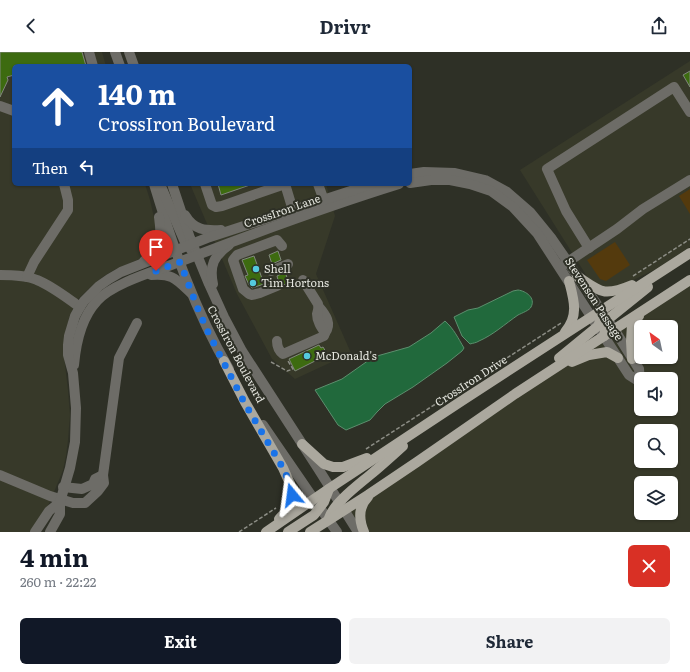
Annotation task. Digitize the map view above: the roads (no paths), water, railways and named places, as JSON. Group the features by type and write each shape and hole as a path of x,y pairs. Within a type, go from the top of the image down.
{"main road":[{"name":"CrossIron Drive","path":"266,532 313,499 591,316 690,253"},
{"path":"604,336 607,320 642,291 682,264 690,256"},
{"path":"563,335 569,327 574,313 573,278 601,291 610,292 621,290 654,276"},
{"path":"364,532 360,521 361,508 366,498 375,490 524,388 690,280"},
{"path":"632,359 632,324 644,309"},
{"path":"524,388 598,326 601,310"},
{"path":"552,370 589,355 598,353 607,352 618,358"},
{"path":"224,361 244,402 288,478 291,486 292,499 288,508 266,532"},
{"path":"342,506 411,439 440,416"},
{"path":"302,444 324,464 333,467 343,467 375,454 403,440"},
{"path":"288,532 314,515 324,502 330,488"},
{"path":"310,532 328,520 330,514 342,506 375,490"}],"street":[{"path":"89,52 92,64"},
{"path":"115,52 119,64"},
{"path":"129,52 133,64"},
{"path":"589,248 566,211 547,170 674,87 690,112"},
{"path":"0,106 12,110"},
{"path":"412,174 424,172 455,172 485,180 507,192 530,212 548,242"},
{"path":"412,183 431,180 450,180 470,184 491,191 513,208 537,233 548,242"},
{"path":"564,265 617,229 643,209 690,180"},
{"path":"27,277 34,262 68,210 68,200 64,186"},
{"path":"157,186 181,234 197,254"},
{"path":"136,267 156,250 160,239 161,234 157,186"},
{"name":"CrossIron Boulevard","path":"157,186 165,220 208,332 252,409 337,532"},
{"path":"173,186 190,245"},
{"path":"206,186 212,205 216,207 279,186"},
{"path":"286,186 294,214"},
{"path":"319,186 325,204"},
{"name":"CrossIron Lane","path":"325,204 367,186"},
{"name":"CrossIron Lane","path":"73,373 68,355 69,336 72,325 80,306 92,292 108,279 121,272 207,238 392,186"},
{"path":"180,207 192,225 197,228 206,230 233,230"},
{"name":"CrossIron Lane","path":"141,276 180,262 294,214"},
{"path":"216,300 211,270 213,263 216,256 234,240"},
{"path":"277,286 256,294 249,294 244,289 233,260 237,255 277,240 282,246"},
{"name":"Stevenson Passage","path":"548,242 573,278 601,310 614,329 639,369 640,382 629,375 618,358 591,316 573,278"},
{"name":"CrossIron Boulevard","path":"197,254 216,300 242,350 358,532"},
{"path":"271,270 288,264"},
{"path":"50,532 60,514 60,500 70,468 75,442 76,408 73,373 76,347 86,315 98,300 110,291 141,276 162,274 177,281 193,295"},
{"path":"0,275 37,279 80,306"},
{"path":"278,341 279,350 285,354 324,336 325,333 317,316 319,307 318,304 303,280"},
{"path":"0,475 60,500 73,503 85,503 98,491 104,483 103,475 119,358 136,323"},
{"path":"64,487 82,489 93,484 95,479 103,475"},
{"path":"35,532 49,512 60,500"}],"place":[{"name":"Shell","path":"256,269"},
{"name":"Tim Hortons","path":"253,283"},
{"name":"McDonald's","path":"307,356"}]}
